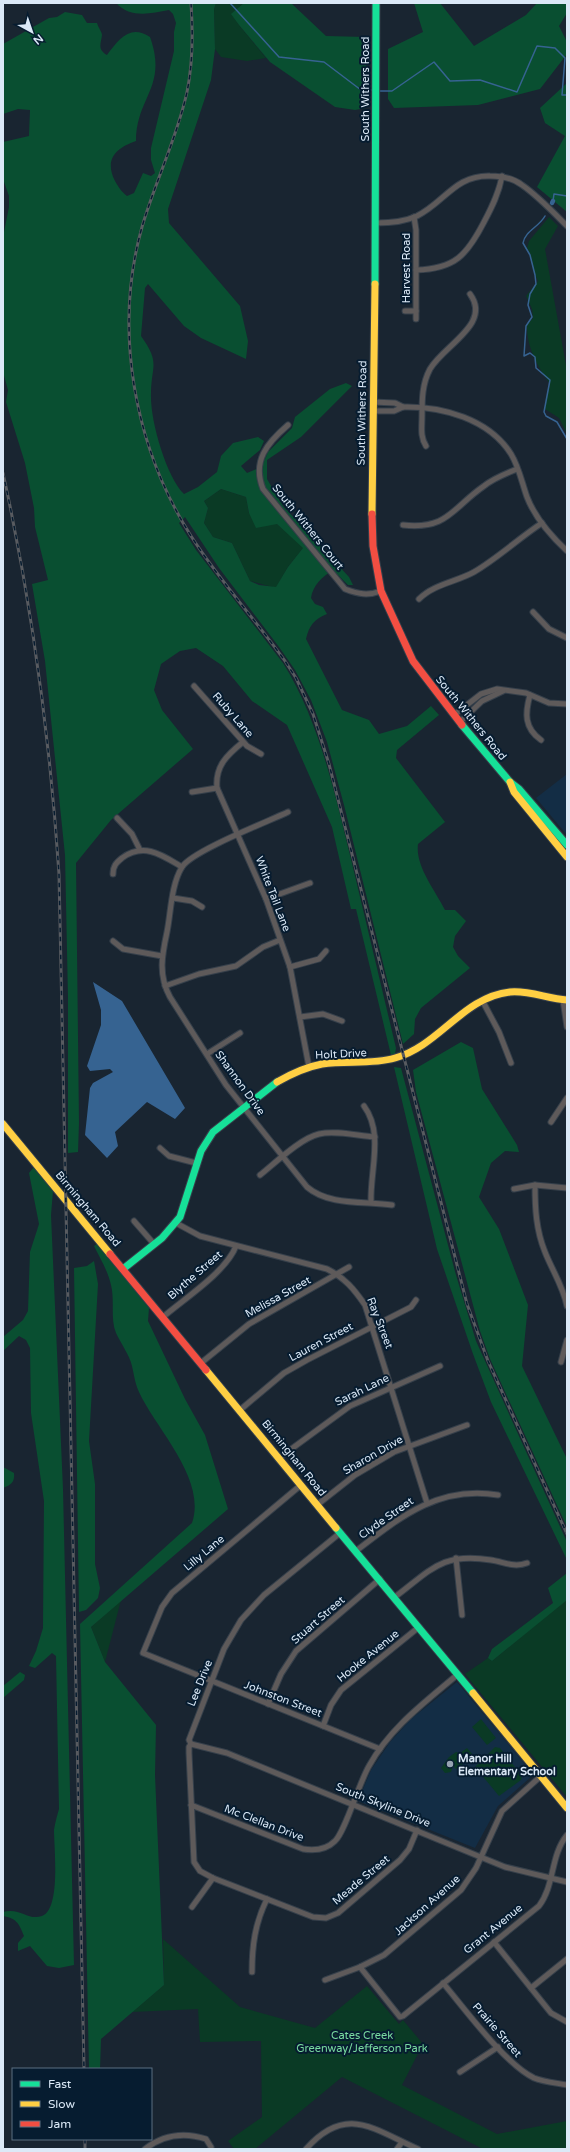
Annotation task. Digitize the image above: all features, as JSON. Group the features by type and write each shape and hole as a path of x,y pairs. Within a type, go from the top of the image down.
{"street":[{"name":"South Withers Road","path":"376,3 376,223 371,498 373,546 381,591 413,661 454,715 510,782 519,789 567,845"},
{"path":"376,223 394,223 414,217 431,207 458,184 467,180 483,176 502,176 522,184 567,226"},
{"path":"416,270 431,270 446,265 470,248 496,200 502,176"},
{"name":"Harvest Road","path":"414,217 416,223 416,319"},
{"path":"426,446 422,440 422,407 424,386 429,370 440,354 468,329 476,316 476,302 470,294"},
{"path":"405,311 416,311"},
{"path":"373,402 395,403 403,407"},
{"path":"373,411 394,411 403,407 422,407 451,413 481,425 498,439 511,454 528,499 542,523 567,551"},
{"name":"South Withers Court","path":"288,425 271,440 260,460 259,475 263,489 345,589 354,593 368,594 381,591"},
{"path":"404,525 430,525 441,522 451,516 483,487 497,477 517,469"},
{"path":"419,599 428,590 476,571 542,523"},
{"path":"533,612 549,629 567,638"},
{"name":"Ruby Lane","path":"194,686 243,742 261,754"},
{"path":"454,715 485,692 497,689 530,695 549,703 567,704"},
{"path":"460,722 482,701 503,691"},
{"path":"530,695 526,710 528,725 533,734 541,740"},
{"path":"192,792 217,788 217,774 223,761 243,742"},
{"name":"South Withers Road","path":"510,782 514,792 567,857"},
{"name":"White Tail Lane","path":"217,788 266,899 290,967 309,1067"},
{"path":"113,874 116,863 131,852 140,850 158,852 182,867 200,852 288,812"},
{"path":"118,818 132,834 140,850"},
{"name":"Shannon Drive","path":"182,867 176,882 162,956 161,970 165,986 226,1085 302,1182 314,1192 351,1202 370,1202 392,1205"},
{"path":"266,899 310,883"},
{"path":"173,898 192,901 202,907"},
{"path":"165,986 199,974 230,969 263,948 280,940"},
{"path":"113,941 123,949 162,956"},
{"path":"290,967 319,959 326,951"},
{"name":"Holt Drive","path":"123,1268 154,1244 176,1223 186,1202 196,1163 206,1140 244,1107 281,1079 309,1067 335,1063 378,1063 403,1057 424,1046 482,1000 498,994 514,991 532,992 565,1000"},
{"path":"482,1000 496,1026 511,1063"},
{"path":"565,1000 564,1016 567,1026"},
{"path":"300,1017 323,1014 342,1021"},
{"path":"207,1054 240,1033"},
{"path":"551,1122 567,1098"},
{"path":"364,1106 372,1116 375,1138 370,1202"},
{"name":"Birmingham Road","path":"3,1124 340,1533 395,1597 457,1675 567,1808"},
{"path":"260,1175 317,1134 330,1133 375,1138"},
{"path":"160,1148 169,1156 196,1163"},
{"path":"514,1189 535,1185 567,1188"},
{"path":"535,1185 536,1216 540,1239 562,1288 567,1306"},
{"path":"134,1221 154,1244"},
{"name":"Ray Street","path":"176,1223 200,1236 326,1269 337,1274 354,1289 364,1306 372,1326 392,1386 427,1503"},
{"name":"Blythe Street","path":"163,1317 222,1268 232,1256 236,1246"},
{"name":"Melissa Street","path":"201,1363 249,1324 349,1267"},
{"name":"Lauren Street","path":"240,1410 284,1373 411,1306 416,1300"},
{"path":"561,1362 567,1340"},
{"name":"Sarah Lane","path":"279,1458 336,1415 365,1398 440,1366"},
{"name":"Sharon Drive","path":"317,1505 355,1475 409,1445 467,1425"},
{"name":"Lilly Lane","path":"144,1653 162,1607 172,1593 301,1485"},
{"name":"Clyde Street","path":"356,1551 404,1515 427,1503 465,1494 498,1494"},
{"name":"Lee Drive","path":"213,1878 202,1873 194,1862 189,1747 191,1744 189,1740 192,1728 232,1634 252,1606 340,1533"},
{"path":"395,1597 436,1566 456,1558 474,1557 516,1566 527,1563"},
{"path":"456,1558 462,1615"},
{"name":"Stuart Street","path":"268,1704 281,1674 296,1651 380,1579"},
{"name":"Hooke Avenue","path":"324,1726 331,1705 341,1690 419,1627"},
{"name":"Johnston Street","path":"144,1653 179,1669 380,1749"},
{"name":"Mc Clellan Drive","path":"191,1805 303,1849 314,1850 330,1845 338,1837 362,1778 380,1749 406,1718 457,1675"},
{"name":"South Skyline Drive","path":"191,1744 227,1753 521,1872 567,1882"},
{"name":"Jackson Avenue","path":"325,1980 360,1967 393,1949 461,1890 472,1876 502,1811 541,1776"},
{"name":"Meade Street","path":"213,1878 313,1918 332,1916 400,1860 410,1846 417,1830"},
{"name":"Grant Avenue","path":"360,1967 400,2017 539,1906 545,1896 555,1856 567,1835"},
{"path":"192,1907 213,1878"},
{"path":"252,1972 252,1948 256,1927 267,1899"},
{"path":"494,1942 551,2013 567,2022"},
{"path":"531,1988 567,1959"},
{"name":"Prairie Street","path":"443,1983 515,2066 536,2079 567,2084"},
{"path":"460,2072 498,2047"},
{"path":"306,2149 325,2131 350,2123 358,2123 418,2149"},
{"path":"145,2149 163,2138 181,2135 206,2139 210,2147"},
{"path":"397,2149 402,2142"}],"shaded area":[{"path":"567,774 567,835 536,798"},
{"path":"93,982 122,1001 185,1108 175,1119 147,1102 115,1132 118,1146 107,1158 85,1135 90,1088 93,1083 113,1072 110,1069 90,1071 87,1066 101,1025 101,1010"},
{"name":"Manor Hill Elementary School","path":"457,1682 532,1773 532,1776 498,1806 475,1848 358,1801 371,1770 390,1742 411,1719"}],"green space":[{"path":"116,3 216,3 214,9 215,49 211,80 168,209 169,223 240,306 248,341 246,359 201,338 184,326 148,284 145,288 141,336 153,359 154,365 151,384 151,405 156,432 165,461 177,486 184,494 198,487 217,472 221,456 233,443 258,437 264,441 260,450 241,466 247,473 261,467 268,452 292,428 295,417 330,389 346,383 352,386 301,437 267,460 267,479 283,506 349,577 353,585 348,585 333,570 319,582 312,593 311,598 315,604 323,607 327,614 315,621 309,630 306,639 342,710 369,720 379,734 407,726 431,706 439,715 397,750 396,758 445,822 418,844 418,852 427,878 445,910 455,910 466,921 455,936 453,947 458,956 470,968 421,1008 415,1019 414,1034 403,1044 344,805 327,742 311,700 295,670 219,568 185,517 179,523 196,550 283,663 296,685 307,709 332,783 396,1048 395,1054 391,1055 356,909 351,909 332,827 287,725 252,701 223,666 196,648 180,651 161,664 154,690 162,710 193,749 111,820 76,863 79,1123 78,1152 68,1153 68,998 65,855 45,661 32,584 48,580 35,527 34,508 25,463 6,402 8,390 3,372 3,237 9,207 9,196 3,179 3,142 29,136 30,110 18,109 3,114 3,44 49,18 57,17 65,12 82,15 87,23 97,23 102,34 101,48 107,55 126,35 137,32 143,33 150,37 155,54 155,68 150,91 137,126 136,141 123,147 114,155 111,166 115,181 127,196 134,193 143,173 151,176 155,173 151,160 151,148 174,51 174,32 176,23 173,14 169,10 140,14 121,8","holes":["221,489 246,497 249,513 256,528 277,524 303,548 288,567 276,587 259,585 250,581 232,543 213,537 204,523 208,508 204,501"]},
{"path":"216,3 244,3 232,14 266,58 247,61 221,57 215,49 214,9"},
{"path":"244,3 291,3 326,36 366,37 366,108 355,110 335,107 270,62 231,14"},
{"path":"414,3 440,3 474,46 526,15 537,3 567,3 567,13 559,26 567,42 567,54 540,89 478,105 394,108 388,99 388,49 423,32"},
{"path":"567,83 567,212 537,187 565,136 545,123 540,108"},
{"path":"549,217 558,226 545,249 567,371 567,434 559,418 545,409 550,384 541,371 534,356 528,341 527,333 527,325 533,318 532,309 526,296 538,281 531,256 527,248 529,241"},
{"path":"221,489 246,497 249,513 277,524 304,547 288,567 276,588 250,581 232,543 213,537 204,523 208,508 204,501"},
{"path":"461,1042 473,1048 482,1089 517,1145 519,1152 505,1151 491,1163 479,1197 499,1229 528,1305 522,1366 567,1459 567,1527 490,1359 480,1331 416,1092 413,1070"},
{"path":"394,1067 401,1068 456,1275 476,1341 567,1542 567,1560 491,1402 473,1354 437,1249"},
{"path":"34,1167 53,1191 51,1215 63,1489 74,1965 59,1968 47,1966 30,1946 18,1951 18,1943 24,1936 19,1924 11,1918 3,1916 3,1912 14,1911 32,1917 37,1917 42,1916 48,1911 52,1902 54,1890 54,1830 59,1809 56,1656 52,1653 35,1668 29,1666 36,1651 43,1628 44,1501 31,1413 30,1348 26,1340 19,1336 3,1351 3,1337 23,1320 28,1311 30,1252 39,1224 29,1173"},
{"path":"97,1244 149,1308 148,1321 185,1399 205,1435 228,1509 91,1627 105,1662 156,1725 155,1775 164,1985 101,2039 100,2068 89,2068 80,1624 192,1523 195,1506 192,1489 186,1472 178,1455 139,1392 131,1362 116,1333 113,1321 113,1297 110,1280 94,1246"},
{"path":"94,1261 98,1284 89,1441 95,1484 95,1564 100,1588 98,1598 86,1610 79,1612 74,1268 87,1266"},
{"path":"3,1467 14,1473 14,1479 12,1483 3,1488"},
{"path":"567,1573 567,1600 492,1661 488,1658 492,1649 553,1603 548,1588"},
{"path":"121,1600 105,1662 91,1627"},
{"path":"565,1600 567,1600 567,1797 465,1674 488,1658 492,1661"},
{"path":"20,1672 25,1675 24,1680 3,1698 3,1686"},
{"path":"481,1719 496,1738 487,1745 472,1727"},
{"path":"495,1747 500,1748 522,1776 521,1780 499,1796 475,1767"},
{"path":"467,1748 474,1756 456,1769 453,1766 451,1772 445,1773 441,1768 449,1757 456,1752 460,1753"},
{"name":"Cates Creek Greenway/Jefferson Park","path":"163,1939 240,2007 315,2028 367,1986 399,2024 403,2020 423,2044 402,2085 497,2134 567,2121 567,2149 483,2149 342,2077 255,2149 234,2149 228,2141 262,2117 261,2041 200,2042 198,2009 132,2012 164,1985"}],"waterway":[{"path":"230,3 279,57 324,62 361,90 373,90"},
{"path":"379,91 392,91 434,62 450,81 480,80 517,92 537,46 555,48 565,58 562,95 567,95"},
{"path":"553,201 554,194 567,196"},
{"path":"545,216 526,235 523,243 530,255 536,284 530,294 528,305 532,317 526,326 524,356 530,353 535,357 536,368 550,380 544,412 546,416 557,422 567,439"}],"railway":[{"path":"191,3 192,48 187,92 178,126 142,227 133,266 129,306 130,346 134,386 143,426 155,464 171,501 191,536 213,568 285,661 296,678 313,714 329,764 467,1304 488,1361 567,1534"},
{"path":"3,473 23,572 38,672 51,773 59,874 84,2068"},
{"path":"85,2140 85,2149"}],"traffic: fast":[{"path":"375,284 376,3"},
{"path":"462,725 510,782 519,789 567,845"},
{"path":"123,1269 162,1238 180,1217 201,1151 213,1132 277,1082"},
{"path":"336,1528 473,1693"}],"traffic: slow":[{"path":"372,514 375,284"},
{"path":"510,782 514,792 567,857"},
{"path":"277,1082 299,1071 316,1065 386,1060 411,1052 478,1003 493,996 517,992 531,993 567,1000"},
{"path":"3,1124 110,1254"},
{"path":"206,1370 336,1528"},
{"path":"473,1693 567,1808"}],"traffic: jam":[{"path":"372,514 373,546 381,591 413,661 462,725"},
{"path":"110,1254 206,1370"}],"place":[{"name":"Manor Hill Elementary School","path":"450,1764"}]}
